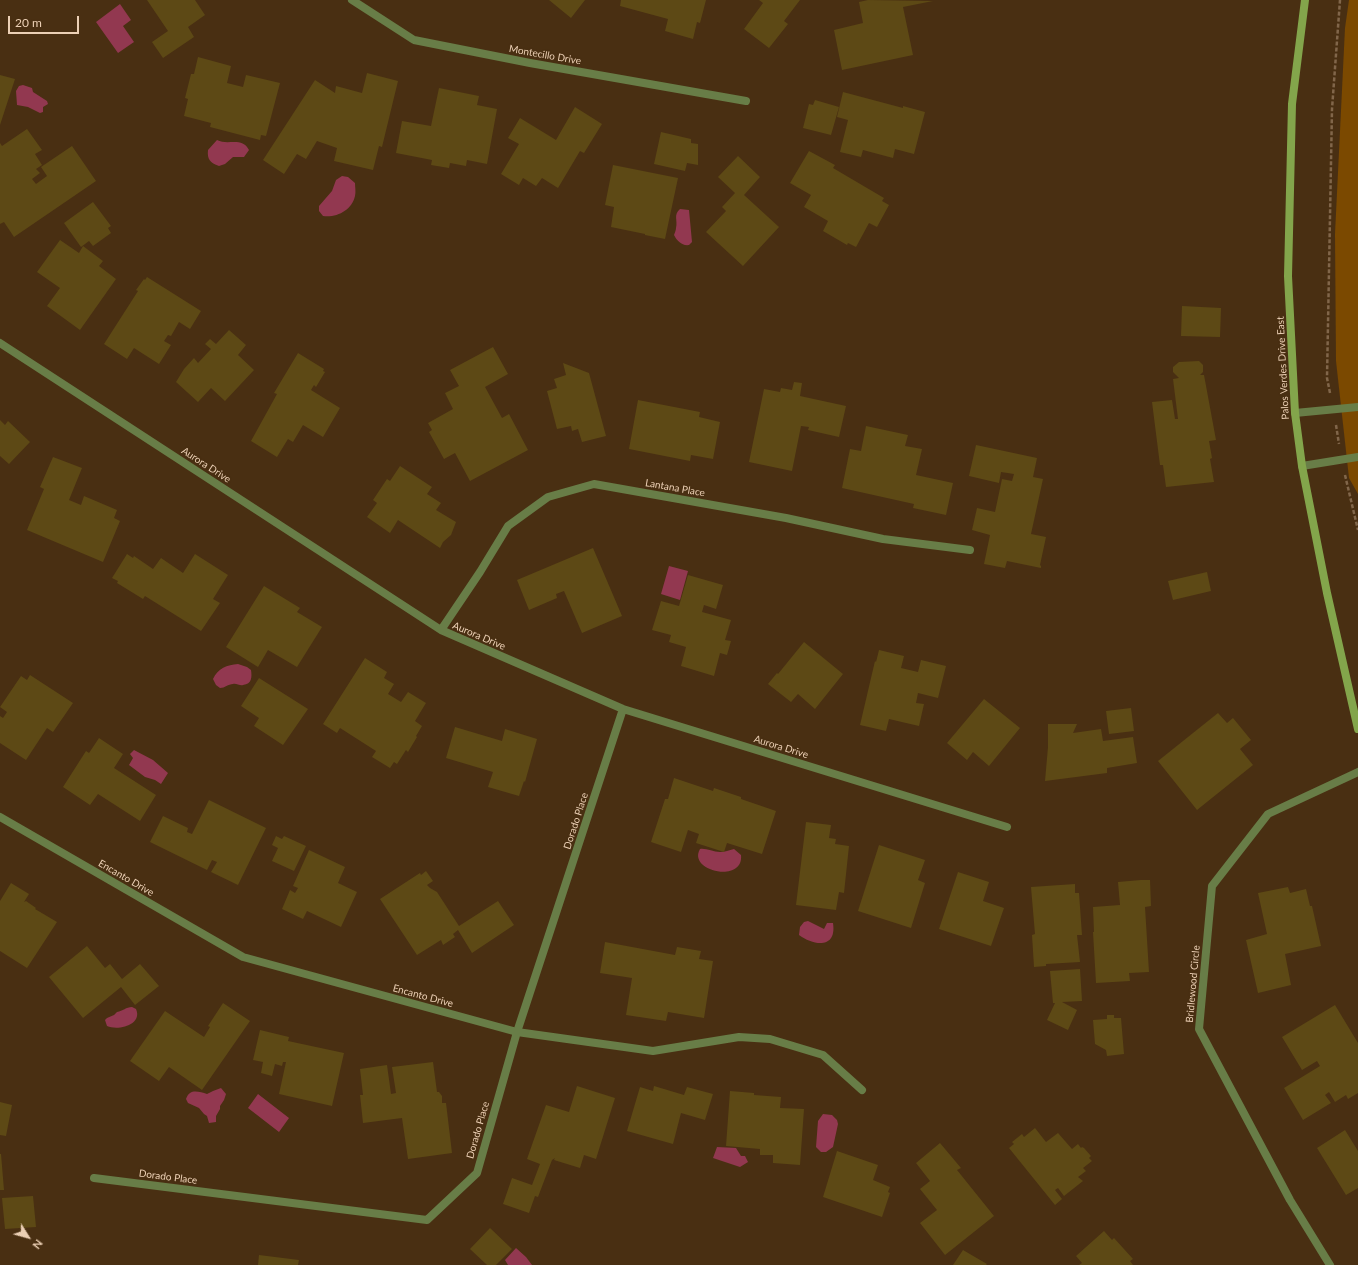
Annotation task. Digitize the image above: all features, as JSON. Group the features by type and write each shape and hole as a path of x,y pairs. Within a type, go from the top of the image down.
{"main road":[{"name":"Palos Verdes Drive East","path":"1305,0 1292,112 1288,276 1295,413 1302,466 1327,593 1358,728"}],"street":[{"name":"Montecillo Drive","path":"352,0 414,40 530,63 746,101"},
{"name":"Aurora Drive","path":"0,343 441,630 624,709 1007,827"},
{"path":"1295,413 1358,407"},
{"path":"1302,466 1358,457"},
{"name":"Lantana Place","path":"441,630 480,572 508,526 548,497 594,484 786,518 883,539 970,550"},
{"name":"Dorado Place","path":"94,1178 427,1220 477,1173 517,1032 624,709"},
{"name":"Bridlewood Circle","path":"1330,1265 1290,1200 1199,1029 1212,886 1268,814 1358,772"},
{"name":"Encanto Drive","path":"0,818 243,957 517,1032 653,1051 739,1037 770,1039 823,1055 862,1090"}],"path":[{"path":"1340,0 1332,109 1327,378 1347,488 1358,530"}],"shaded area":[{"path":"1349,0 1358,0 1358,494 1349,478 1336,361 1335,234 1345,28"},
{"path":"120,4 131,20 123,26 134,42 118,53 96,22"},
{"path":"23,85 32,88 33,92 47,101 48,104 43,107 43,112 40,113 28,107 17,105 16,91 19,86"},
{"path":"217,140 221,142 243,143 249,150 244,157 233,157 225,164 219,166 213,164 208,153 208,150"},
{"path":"342,176 348,177 355,183 355,194 353,201 351,205 343,212 333,216 323,216 319,211 319,206 332,191 336,180"},
{"path":"680,209 689,210 692,242 689,245 680,243 674,235 676,230 676,216"},
{"path":"669,566 688,571 680,600 661,594"},
{"path":"238,664 251,670 250,682 242,685 231,684 220,688 216,685 213,679 217,672 227,666"},
{"path":"134,750 153,760 168,773 161,784 155,780 145,777 129,765 133,758 130,754"},
{"path":"700,849 720,852 734,849 741,855 740,864 734,869 726,872 708,868 701,863 698,857"},
{"path":"808,921 824,929 827,923 833,923 833,931 828,941 817,943 805,939 799,935 800,927 804,922"},
{"path":"132,1007 136,1009 137,1015 133,1023 117,1028 107,1026 105,1020 107,1018 117,1012"},
{"path":"221,1088 226,1094 224,1100 216,1116 216,1122 209,1123 207,1116 199,1108 188,1103 186,1099 192,1092 207,1094"},
{"path":"258,1094 289,1118 279,1132 248,1108"},
{"path":"823,1114 832,1115 837,1120 838,1124 833,1147 826,1152 821,1152 816,1147 818,1121"},
{"path":"717,1147 736,1148 741,1156 745,1156 748,1162 740,1167 713,1158"},
{"path":"516,1248 532,1265 508,1265 505,1260"}],"building":[{"path":"147,0 195,0 205,15 188,27 194,37 163,58 152,42 168,31"},
{"path":"549,0 585,0 571,18"},
{"path":"621,0 706,0 700,23 697,22 693,39 665,31 668,19 620,6"},
{"path":"759,0 800,0 784,21 788,24 769,48 744,29 763,3"},
{"path":"868,0 933,1 903,7 913,55 842,70 834,30 863,23 859,2"},
{"path":"198,57 231,66 227,83 243,87 246,75 280,83 266,136 261,135 260,140 210,127 211,123 184,116 188,99 185,98 191,74 194,74"},
{"path":"367,73 398,81 382,147 379,146 373,170 334,161 337,148 317,141 306,159 297,154 284,174 263,160 315,80 335,93 336,86 362,93"},
{"path":"0,75 15,79 0,125"},
{"path":"439,88 479,96 477,105 497,109 487,164 467,160 466,166 450,163 449,168 431,165 432,160 396,153 402,121 431,126"},
{"path":"843,92 903,108 903,106 925,112 914,154 895,149 893,158 863,150 861,157 840,152 848,120 837,117"},
{"path":"815,100 839,107 831,135 803,128 809,104 813,105"},
{"path":"575,107 602,124 584,153 580,151 558,188 542,178 536,186 523,178 519,185 501,174 519,144 508,138 520,118 556,140"},
{"path":"27,129 42,150 35,154 42,165 36,169 40,173 32,179 36,184 47,176 41,167 72,146 96,181 14,237 4,222 0,224 0,143 2,146"},
{"path":"661,132 691,139 691,143 698,144 698,165 687,163 685,171 654,164"},
{"path":"809,151 835,165 833,168 884,198 882,201 889,205 877,227 869,223 856,247 848,243 847,245 823,231 828,221 804,207 811,195 790,183"},
{"path":"738,156 760,177 744,195 779,227 743,266 706,232 726,211 722,207 735,193 718,177"},
{"path":"613,165 678,178 665,239 611,227 614,207 605,205"},
{"path":"93,202 111,226 108,228 111,233 93,246 89,241 81,247 64,223"},
{"path":"60,240 79,253 83,246 103,261 99,266 116,279 80,330 47,306 60,288 37,272"},
{"path":"147,277 201,311 190,329 179,322 171,336 168,335 164,341 171,345 159,364 134,348 127,359 104,344 138,291 136,290"},
{"path":"1182,306 1221,308 1220,337 1181,336"},
{"path":"229,330 246,345 238,355 254,370 225,401 211,388 198,402 176,382 184,369 194,358 198,363 211,349 205,344 210,339 216,344"},
{"path":"493,347 508,374 485,387 502,418 509,414 528,450 470,481 455,453 444,459 429,432 432,430 428,423 453,409 445,393 459,386 450,370"},
{"path":"298,353 324,369 323,371 325,372 316,387 314,385 311,390 340,408 323,437 303,425 293,442 288,439 277,457 251,441 277,394 274,393"},
{"path":"1199,361 1203,365 1203,372 1200,375 1204,375 1216,440 1209,441 1214,482 1166,487 1163,465 1160,465 1152,402 1172,400 1175,419 1178,419 1173,379 1179,378 1173,372 1173,367 1179,362"},
{"path":"563,363 589,373 606,436 582,442 578,429 572,431 571,426 557,429 547,391 557,388 554,379 566,375"},
{"path":"794,382 802,383 800,396 846,406 839,437 808,430 809,427 801,426 792,471 749,462 764,389 780,392 781,388 792,390"},
{"path":"638,400 700,412 699,417 720,422 713,459 691,455 690,461 629,449"},
{"path":"0,420 5,425 8,421 30,442 9,464 0,456"},
{"path":"866,426 908,435 905,446 922,449 916,475 953,483 946,515 913,508 914,504 842,488 850,449 861,451"},
{"path":"976,445 1037,458 1033,477 1043,479 1031,534 1046,537 1040,565 1041,568 1007,561 1005,568 984,564 990,535 972,530 977,508 995,512 1002,479 1012,481 1014,474 1001,472 999,483 969,476"},
{"path":"53,457 82,468 69,500 81,505 84,496 117,510 114,518 120,521 103,562 27,530 44,489 40,487"},
{"path":"400,466 432,487 427,494 441,503 436,510 456,522 451,535 443,542 440,548 398,520 390,533 367,517 377,503 373,500 387,479 390,481"},
{"path":"593,548 622,616 582,633 564,591 556,594 557,598 529,610 517,580"},
{"path":"127,554 133,558 134,556 153,569 161,558 183,573 195,554 228,575 213,599 220,603 201,631 145,596 143,599 117,583 118,581 112,578"},
{"path":"1207,572 1211,591 1173,600 1168,581"},
{"path":"688,575 723,585 716,609 704,605 702,612 731,620 725,640 731,641 727,655 720,653 714,676 681,666 686,647 669,642 671,635 652,630 661,601 679,606"},
{"path":"264,586 300,608 297,612 322,627 297,667 268,650 258,667 226,647"},
{"path":"804,642 843,674 815,709 798,694 791,702 768,684"},
{"path":"879,650 904,656 901,668 918,672 921,660 946,666 938,698 918,693 916,703 924,704 919,726 889,719 886,731 860,725"},
{"path":"365,658 387,672 384,678 394,684 388,694 401,702 408,692 426,703 415,721 422,726 416,736 417,737 408,752 406,750 397,764 394,762 390,768 372,757 376,751 340,728 337,733 323,724"},
{"path":"30,675 73,703 53,732 47,728 26,760 0,743 0,716 3,718 7,712 0,707 21,676 27,680"},
{"path":"259,678 308,709 283,745 254,726 259,718 241,706"},
{"path":"984,699 1020,728 989,766 973,752 967,760 947,743"},
{"path":"1131,708 1134,731 1109,734 1106,711"},
{"path":"1218,713 1227,723 1233,718 1251,740 1240,749 1253,765 1197,810 1158,761"},
{"path":"1048,724 1077,724 1073,733 1101,729 1103,741 1133,737 1137,763 1107,768 1107,773 1045,781 1048,747"},
{"path":"455,727 502,741 505,729 537,739 525,782 524,781 519,796 488,787 493,772 446,758"},
{"path":"99,738 123,754 114,768 156,795 140,821 98,794 90,805 63,787 86,751 89,753"},
{"path":"674,778 713,791 714,788 776,811 762,854 727,843 724,852 696,843 699,834 688,830 681,852 651,842 665,799 668,799"},
{"path":"209,800 266,828 238,885 211,872 217,862 212,860 207,870 150,842 163,816 188,828 187,832 192,834"},
{"path":"806,822 831,825 829,838 836,839 835,844 849,846 844,893 839,892 836,910 796,905"},
{"path":"276,836 282,839 284,836 306,846 294,871 272,861 278,848 272,845"},
{"path":"879,845 925,860 918,880 925,883 911,928 858,911"},
{"path":"309,850 345,867 338,883 357,892 341,927 307,911 303,919 282,909 290,890 295,893 298,888 293,886"},
{"path":"426,871 433,881 427,885 437,892 459,926 498,901 514,925 472,953 458,930 453,934 455,937 443,945 441,940 417,955 380,899 420,873 421,875"},
{"path":"958,872 989,882 983,901 1004,908 991,946 939,929"},
{"path":"1150,880 1151,906 1145,907 1149,972 1129,973 1130,981 1096,983 1093,907 1120,905 1118,882"},
{"path":"11,883 29,894 24,902 26,901 36,908 35,909 57,922 27,968 0,951 0,901"},
{"path":"1075,884 1075,893 1079,893 1082,935 1077,935 1080,962 1046,964 1046,966 1034,967 1032,935 1035,934 1031,887"},
{"path":"1288,887 1290,893 1306,889 1310,906 1312,906 1321,946 1285,954 1291,985 1258,993 1246,940 1267,934 1258,893"},
{"path":"605,942 675,955 677,947 701,951 699,959 713,961 704,1018 668,1012 666,1021 626,1015 632,978 600,973"},
{"path":"87,946 105,968 110,964 122,979 140,964 159,986 135,1005 121,987 83,1018 49,977"},
{"path":"1080,969 1082,1001 1062,1002 1077,1010 1068,1030 1047,1020 1055,1003 1053,1003 1050,971"},
{"path":"223,1003 250,1021 202,1090 169,1067 159,1081 130,1061 165,1011 204,1037 210,1027 208,1026"},
{"path":"1335,1005 1358,1043 1358,1093 1348,1099 1346,1095 1335,1102 1329,1092 1325,1095 1331,1103 1303,1120 1284,1088 1320,1066 1317,1061 1302,1070 1282,1037"},
{"path":"1107,1015 1114,1015 1114,1018 1121,1018 1124,1054 1107,1056 1106,1050 1095,1044 1093,1020 1107,1019"},
{"path":"260,1030 289,1037 288,1041 344,1053 332,1106 279,1094 286,1062 283,1062 282,1066 275,1064 272,1076 261,1073 263,1062 253,1060"},
{"path":"433,1062 437,1092 439,1092 442,1096 442,1103 446,1103 452,1153 408,1159 402,1118 363,1123 360,1095 363,1095 360,1069 387,1065 391,1094 396,1093 392,1067"},
{"path":"577,1086 615,1098 596,1159 584,1155 580,1168 554,1160 555,1158 552,1160 538,1197 535,1196 529,1213 503,1204 512,1178 532,1185 540,1164 527,1159 546,1105 569,1112"},
{"path":"654,1086 684,1095 687,1087 713,1094 705,1120 681,1113 673,1144 627,1131 640,1087 653,1091"},
{"path":"730,1091 781,1097 780,1108 804,1109 800,1165 773,1163 773,1155 760,1155 760,1149 726,1146"},
{"path":"0,1102 12,1105 6,1136 0,1135"},
{"path":"1035,1128 1046,1142 1058,1133 1072,1149 1078,1144 1091,1156 1089,1158 1092,1161 1083,1168 1086,1171 1078,1177 1083,1181 1064,1196 1058,1188 1055,1190 1062,1199 1055,1205 1009,1148 1014,1144 1012,1142 1022,1134 1024,1137"},
{"path":"1345,1130 1358,1151 1358,1188 1346,1195 1317,1148"},
{"path":"940,1143 961,1168 957,1170 994,1216 945,1255 920,1223 937,1210 920,1189 930,1181 916,1163"},
{"path":"837,1151 878,1165 873,1180 890,1187 888,1192 890,1193 882,1217 823,1197"},
{"path":"1,1154 4,1190 0,1190"},
{"path":"33,1196 36,1227 5,1229 2,1198"},
{"path":"490,1228 512,1249 496,1265 487,1265 470,1249"},
{"path":"1104,1231 1112,1240 1114,1238 1133,1259 1130,1261 1133,1265 1079,1265 1082,1263 1076,1256"},
{"path":"963,1250 987,1264 953,1265"},
{"path":"259,1255 299,1260 298,1265 258,1265"}]}
